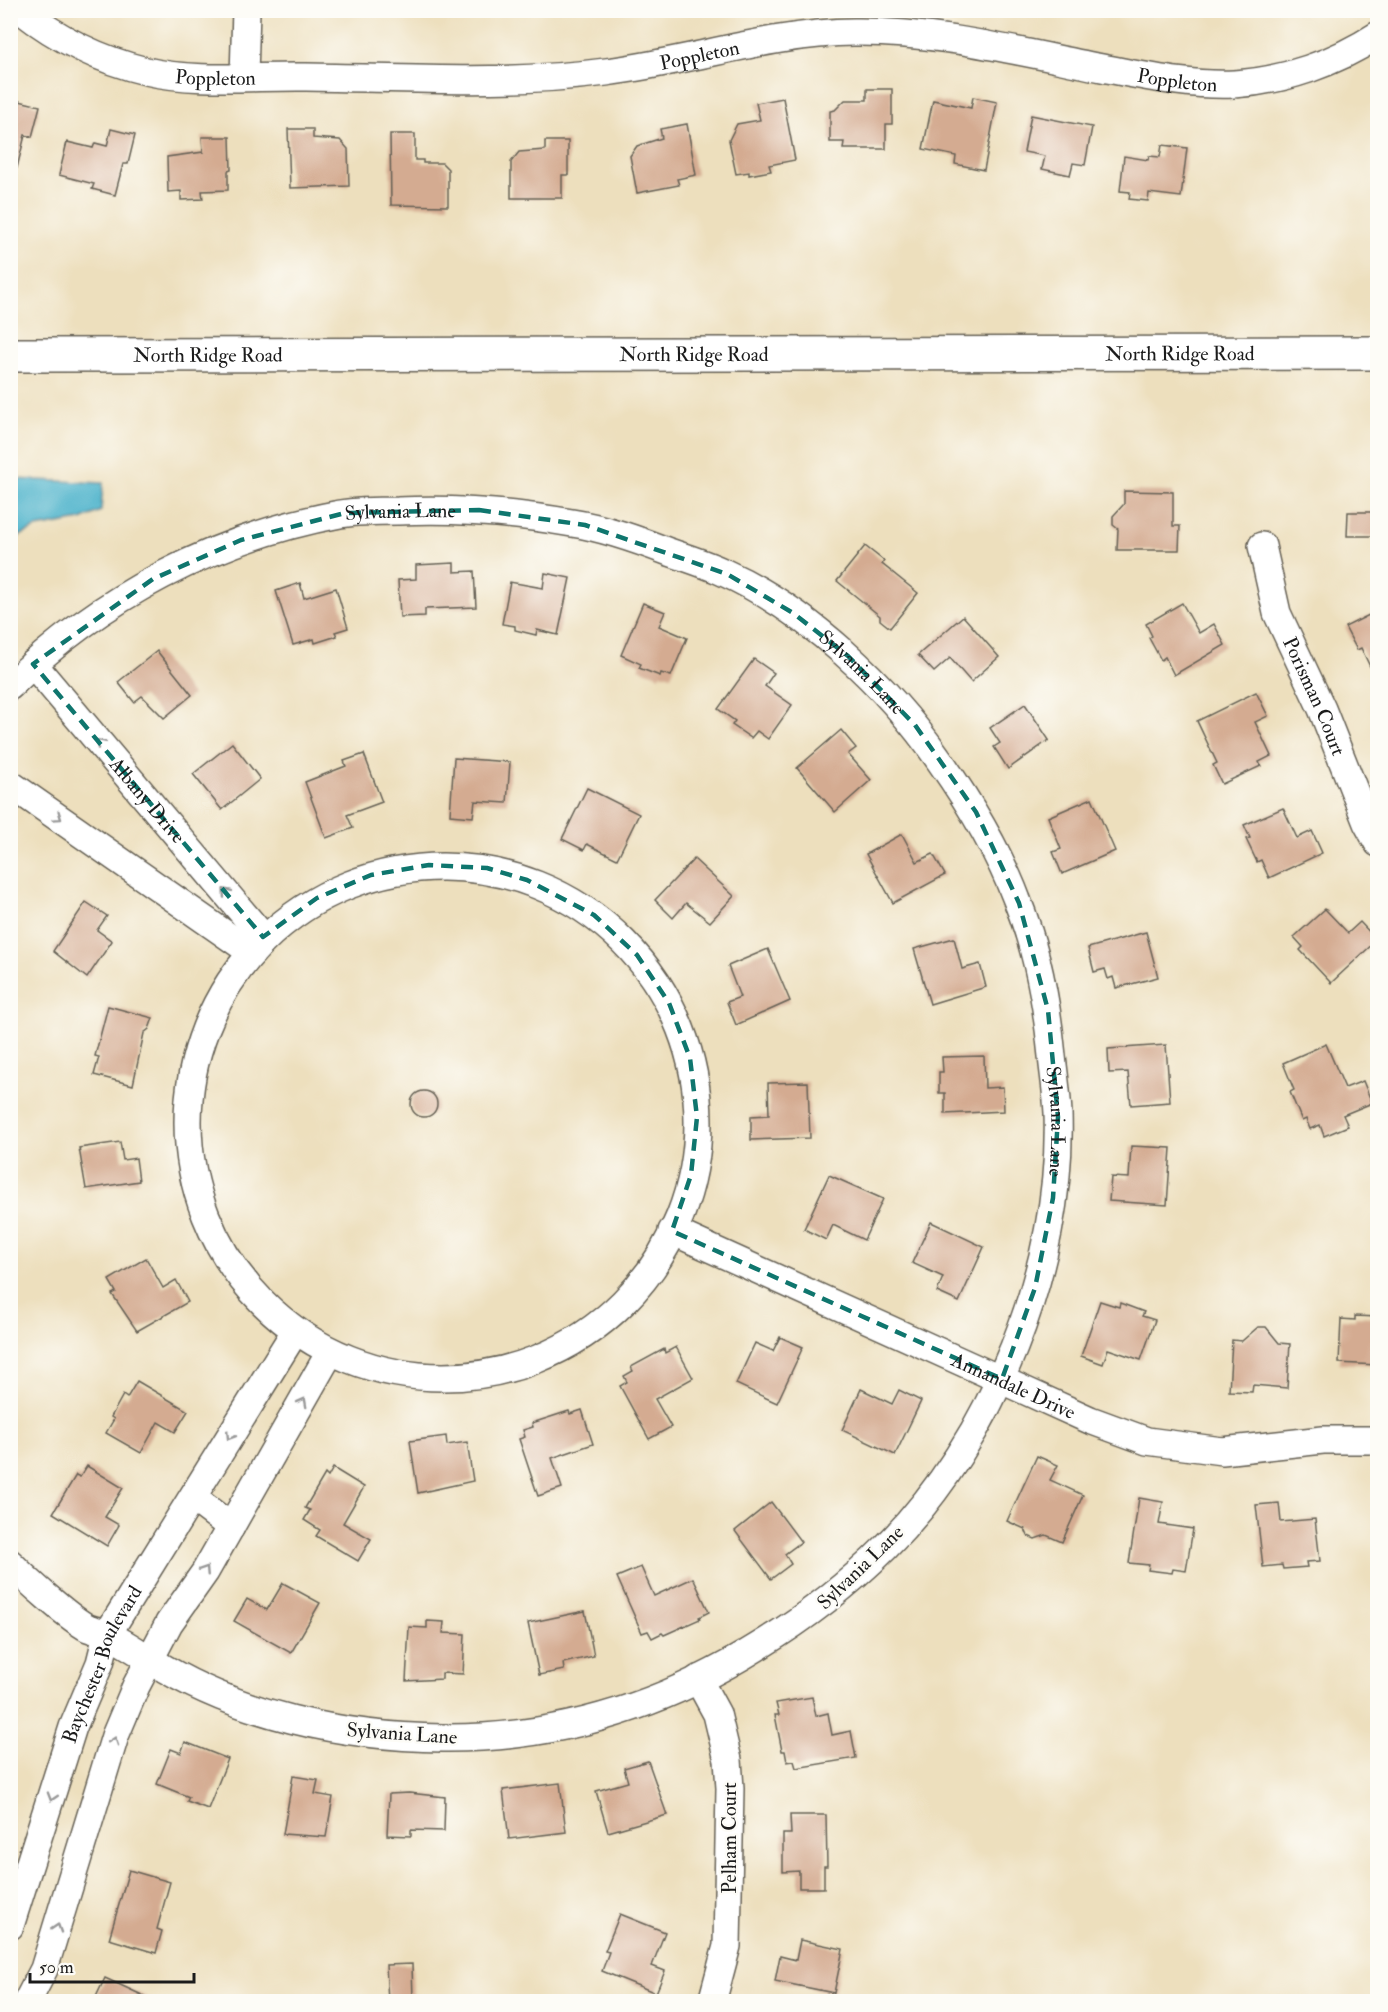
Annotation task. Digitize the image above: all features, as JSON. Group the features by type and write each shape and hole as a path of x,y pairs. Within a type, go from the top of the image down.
{"street":[{"name":"Poppleton","path":"21,10 68,42 113,62 173,76 495,79 564,77 650,66 788,37 852,32 948,38 1171,81 1234,84 1260,81 1319,65 1377,35"},
{"path":"244,76 246,10"},
{"name":"North Ridge Road","path":"10,355 1377,353"},
{"name":"Sylvania Lane","path":"10,686 67,635 153,579 241,540 345,513 479,510 585,525 646,543 727,574 793,613 848,656 915,725 976,812 1019,903 1048,1010 1058,1117 1053,1198 1035,1288 1002,1379 944,1478 887,1546 810,1614 723,1669 698,1679 666,1697 570,1726 500,1736 425,1738 351,1731 258,1709 174,1676 108,1634 89,1629 10,1563"},
{"name":"Porisman Court","path":"1262,546 1277,613 1322,709 1377,843"},
{"name":"Albany Drive","path":"33,664 256,943"},
{"path":"10,784 256,943"},
{"path":"429,865 487,868 543,885 594,915 637,955 669,1003 690,1058 697,1117 695,1140 691,1175 672,1231 663,1251 645,1279 620,1306 592,1330 556,1353 532,1363 475,1376 425,1378 383,1372 329,1354 294,1333 258,1302 230,1260 207,1217 193,1171 189,1123 192,1075 205,1029 256,943 317,898 371,875 429,865"},
{"name":"Annandale Drive","path":"672,1231 1090,1420 1147,1441 1222,1451 1323,1440 1377,1440"},
{"name":"Baychester Boulevard","path":"10,1926 73,1727 100,1663 108,1634 294,1333"},
{"name":"Baychester Boulevard","path":"27,2001 44,1969 118,1728 150,1659 169,1623 205,1572 329,1354"},
{"path":"193,1498 231,1527"},
{"name":"Pelham Court","path":"698,1679 717,1714 728,1760 730,1788 727,1946 712,2001"},
{"path":"38,1843 79,1855"}],"highlighted area":[{"path":"479,510 585,525 727,574 793,613 848,656 915,725 976,812 1019,903 1048,1010 1058,1117 1053,1198 1035,1288 1002,1379 672,1231 691,1175 697,1117 690,1058 669,1003 637,955 594,915 527,880 487,868 429,865 371,875 317,898 263,937 33,664 153,579 241,540 345,513"}],"water":[{"path":"11,476 15,479 103,483 101,511 81,520 36,528 11,540"}],"building":[{"path":"867,89 892,89 892,124 886,124 886,149 843,149 844,142 830,142 830,111 835,110 845,100 867,100"},
{"path":"973,97 997,102 984,170 955,164 956,156 923,149 933,100 971,108"},
{"path":"783,98 795,160 769,165 771,171 749,175 749,172 736,174 729,140 737,124 760,120 756,103"},
{"path":"15,100 40,106 32,137 25,135 17,168 10,167 10,117"},
{"path":"1031,115 1092,127 1085,165 1073,163 1070,175 1042,169 1045,156 1024,152"},
{"path":"687,124 696,175 677,179 679,185 637,193 630,156 637,146 662,138 660,129"},
{"path":"111,129 135,135 128,164 123,164 115,195 92,189 94,184 59,175 67,142 93,148 95,143 107,146"},
{"path":"288,129 313,129 313,138 340,140 348,149 349,186 290,188"},
{"path":"390,134 415,134 415,160 423,160 423,163 442,163 448,169 448,206 391,205"},
{"path":"202,137 230,137 231,170 228,171 228,190 202,191 203,199 181,200 181,191 168,192 167,157 203,152"},
{"path":"545,141 568,141 568,175 562,175 562,198 511,198 511,162 519,152 545,150"},
{"path":"1162,145 1187,148 1181,197 1149,193 1148,201 1129,199 1130,192 1120,191 1124,156 1148,160 1149,156 1160,157"},
{"path":"1124,491 1173,492 1173,526 1180,526 1179,550 1117,550 1118,529 1113,525 1113,516 1124,504"},
{"path":"1348,512 1377,512 1377,536 1347,536"},
{"path":"865,546 884,561 882,564 918,593 890,628 880,620 880,616 837,581"},
{"path":"454,563 454,572 474,571 476,607 425,609 425,616 400,617 398,580 416,579 416,565"},
{"path":"545,573 570,578 558,635 537,630 536,635 515,630 515,626 502,624 510,582 543,588"},
{"path":"300,583 304,598 336,588 348,628 335,632 337,636 315,643 314,639 293,645 276,591"},
{"path":"643,603 665,612 659,626 687,638 671,676 661,673 660,676 639,668 641,664 621,655"},
{"path":"1182,603 1199,633 1214,624 1225,645 1174,675 1165,657 1161,660 1149,638 1152,636 1146,624"},
{"path":"1377,611 1377,681 1361,648 1357,650 1345,627"},
{"path":"963,616 999,657 971,682 950,658 934,672 918,655"},
{"path":"157,651 192,695 164,718 142,696 134,702 118,682"},
{"path":"754,659 774,673 765,686 792,705 768,739 757,731 751,738 732,725 735,721 718,709"},
{"path":"1256,692 1268,716 1255,722 1271,756 1259,762 1261,766 1222,784 1213,765 1217,763 1197,721"},
{"path":"1025,704 1049,740 1008,769 994,747 1000,743 990,728"},
{"path":"841,730 856,748 848,754 871,780 835,812 797,768"},
{"path":"232,743 260,779 222,810 193,774"},
{"path":"364,754 382,802 347,815 353,828 326,838 305,782 346,766 344,761"},
{"path":"454,758 510,762 507,803 475,801 473,817 450,815"},
{"path":"587,788 639,814 617,859 587,844 584,850 562,839"},
{"path":"1092,798 1115,851 1062,874 1053,852 1061,849 1048,817"},
{"path":"1283,808 1297,838 1312,831 1322,853 1269,878 1261,860 1257,862 1246,839 1250,838 1244,825"},
{"path":"902,834 917,862 933,854 945,875 893,903 866,854"},
{"path":"694,859 734,896 710,922 686,903 673,918 655,900"},
{"path":"86,902 107,916 97,930 112,941 87,978 53,951"},
{"path":"1325,909 1348,933 1360,922 1377,940 1331,983 1300,950 1303,947 1294,937"},
{"path":"1146,932 1158,977 1116,988 1113,977 1108,979 1105,969 1094,972 1088,948"},
{"path":"954,938 962,969 980,964 986,987 930,1004 914,949"},
{"path":"768,949 790,1001 736,1025 727,1002 740,997 728,966"},
{"path":"108,1006 153,1018 149,1029 144,1033 133,1085 94,1075 99,1057 95,1056"},
{"path":"1326,1044 1345,1088 1363,1081 1372,1103 1343,1115 1348,1126 1324,1136 1320,1125 1310,1129 1306,1119 1302,1121 1290,1092 1294,1090 1283,1063"},
{"path":"1166,1045 1170,1102 1131,1105 1128,1072 1109,1073 1108,1049"},
{"path":"984,1056 985,1088 1003,1087 1004,1111 945,1114 945,1093 939,1093 939,1072 943,1072 942,1057"},
{"path":"808,1082 810,1138 751,1140 751,1116 769,1115 768,1083"},
{"path":"424,1091 433,1095 437,1104 433,1113 424,1117 415,1113 411,1104 415,1095"},
{"path":"120,1142 123,1160 136,1158 139,1181 86,1189 79,1148"},
{"path":"1131,1146 1171,1148 1167,1205 1109,1201 1111,1177 1129,1178"},
{"path":"829,1175 883,1199 864,1240 833,1225 826,1240 804,1229"},
{"path":"931,1222 984,1247 959,1302 937,1292 943,1277 912,1263"},
{"path":"146,1258 163,1288 176,1280 188,1302 137,1331 112,1294 116,1292 109,1280"},
{"path":"1100,1301 1119,1307 1120,1303 1144,1312 1142,1316 1155,1320 1141,1360 1108,1349 1103,1364 1081,1356"},
{"path":"1355,1316 1377,1317 1377,1365 1339,1363 1341,1319 1355,1320"},
{"path":"1258,1327 1266,1327 1279,1343 1290,1344 1287,1388 1253,1385 1252,1392 1229,1391 1232,1340 1242,1341"},
{"path":"780,1337 803,1347 777,1403 736,1384 755,1343 773,1351"},
{"path":"676,1347 693,1378 655,1399 671,1427 649,1439 620,1386 627,1382 624,1376 633,1371 631,1367 664,1349 665,1353"},
{"path":"137,1381 188,1411 175,1432 158,1422 141,1453 106,1433 114,1419 111,1417 123,1395 127,1398"},
{"path":"861,1389 892,1404 899,1390 921,1401 895,1455 842,1430"},
{"path":"582,1410 593,1444 552,1458 562,1488 538,1496 519,1439 525,1437 523,1430 533,1427 532,1423 569,1411 570,1414"},
{"path":"446,1436 447,1445 467,1442 473,1481 418,1493 410,1441"},
{"path":"1037,1456 1058,1465 1050,1480 1083,1495 1062,1542 1046,1535 1035,1539 1028,1536 1025,1529 1007,1521"},
{"path":"87,1466 123,1488 105,1517 119,1525 107,1546 53,1513 76,1475 80,1477"},
{"path":"333,1468 364,1487 343,1523 371,1539 358,1561 316,1536 320,1530 304,1520 310,1510 305,1508 325,1474 328,1477"},
{"path":"1139,1498 1163,1502 1159,1524 1193,1529 1186,1571 1173,1569 1172,1573 1148,1570 1149,1565 1129,1563"},
{"path":"771,1502 801,1542 785,1554 791,1564 771,1579 735,1531"},
{"path":"1279,1503 1281,1522 1315,1519 1320,1561 1306,1562 1307,1567 1283,1569 1282,1565 1263,1567 1256,1505"},
{"path":"641,1567 654,1596 693,1578 709,1612 699,1617 700,1619 664,1635 662,1633 652,1638 648,1631 642,1633 617,1577"},
{"path":"283,1583 320,1603 291,1653 234,1621 247,1599 267,1610"},
{"path":"585,1611 594,1656 563,1663 564,1670 539,1675 528,1623"},
{"path":"427,1621 444,1622 443,1633 465,1634 463,1674 442,1673 442,1679 406,1681 409,1627 427,1628"},
{"path":"812,1697 816,1716 828,1713 832,1735 851,1731 856,1758 796,1768 794,1761 787,1762 785,1751 782,1751 775,1715 779,1715 776,1703"},
{"path":"185,1742 228,1759 208,1809 187,1801 189,1797 157,1784 171,1749 181,1753"},
{"path":"648,1761 667,1815 608,1832 596,1791 628,1782 624,1768"},
{"path":"293,1776 318,1780 315,1794 333,1797 326,1837 283,1834"},
{"path":"560,1783 566,1832 509,1839 503,1790"},
{"path":"409,1793 445,1797 444,1831 411,1830 411,1836 387,1835 389,1794"},
{"path":"790,1815 826,1815 827,1866 824,1866 824,1888 799,1888 799,1871 783,1872 783,1834 791,1834"},
{"path":"129,1870 170,1882 157,1929 162,1931 156,1953 109,1939"},
{"path":"620,1914 665,1932 652,1966 665,1971 656,1993 602,1971 609,1952 605,1951"},
{"path":"800,1940 843,1949 834,1993 775,1981 780,1956 796,1960"},
{"path":"412,1964 413,2001 388,2001 386,1965"},
{"path":"105,1978 155,2001 94,2001"}]}
